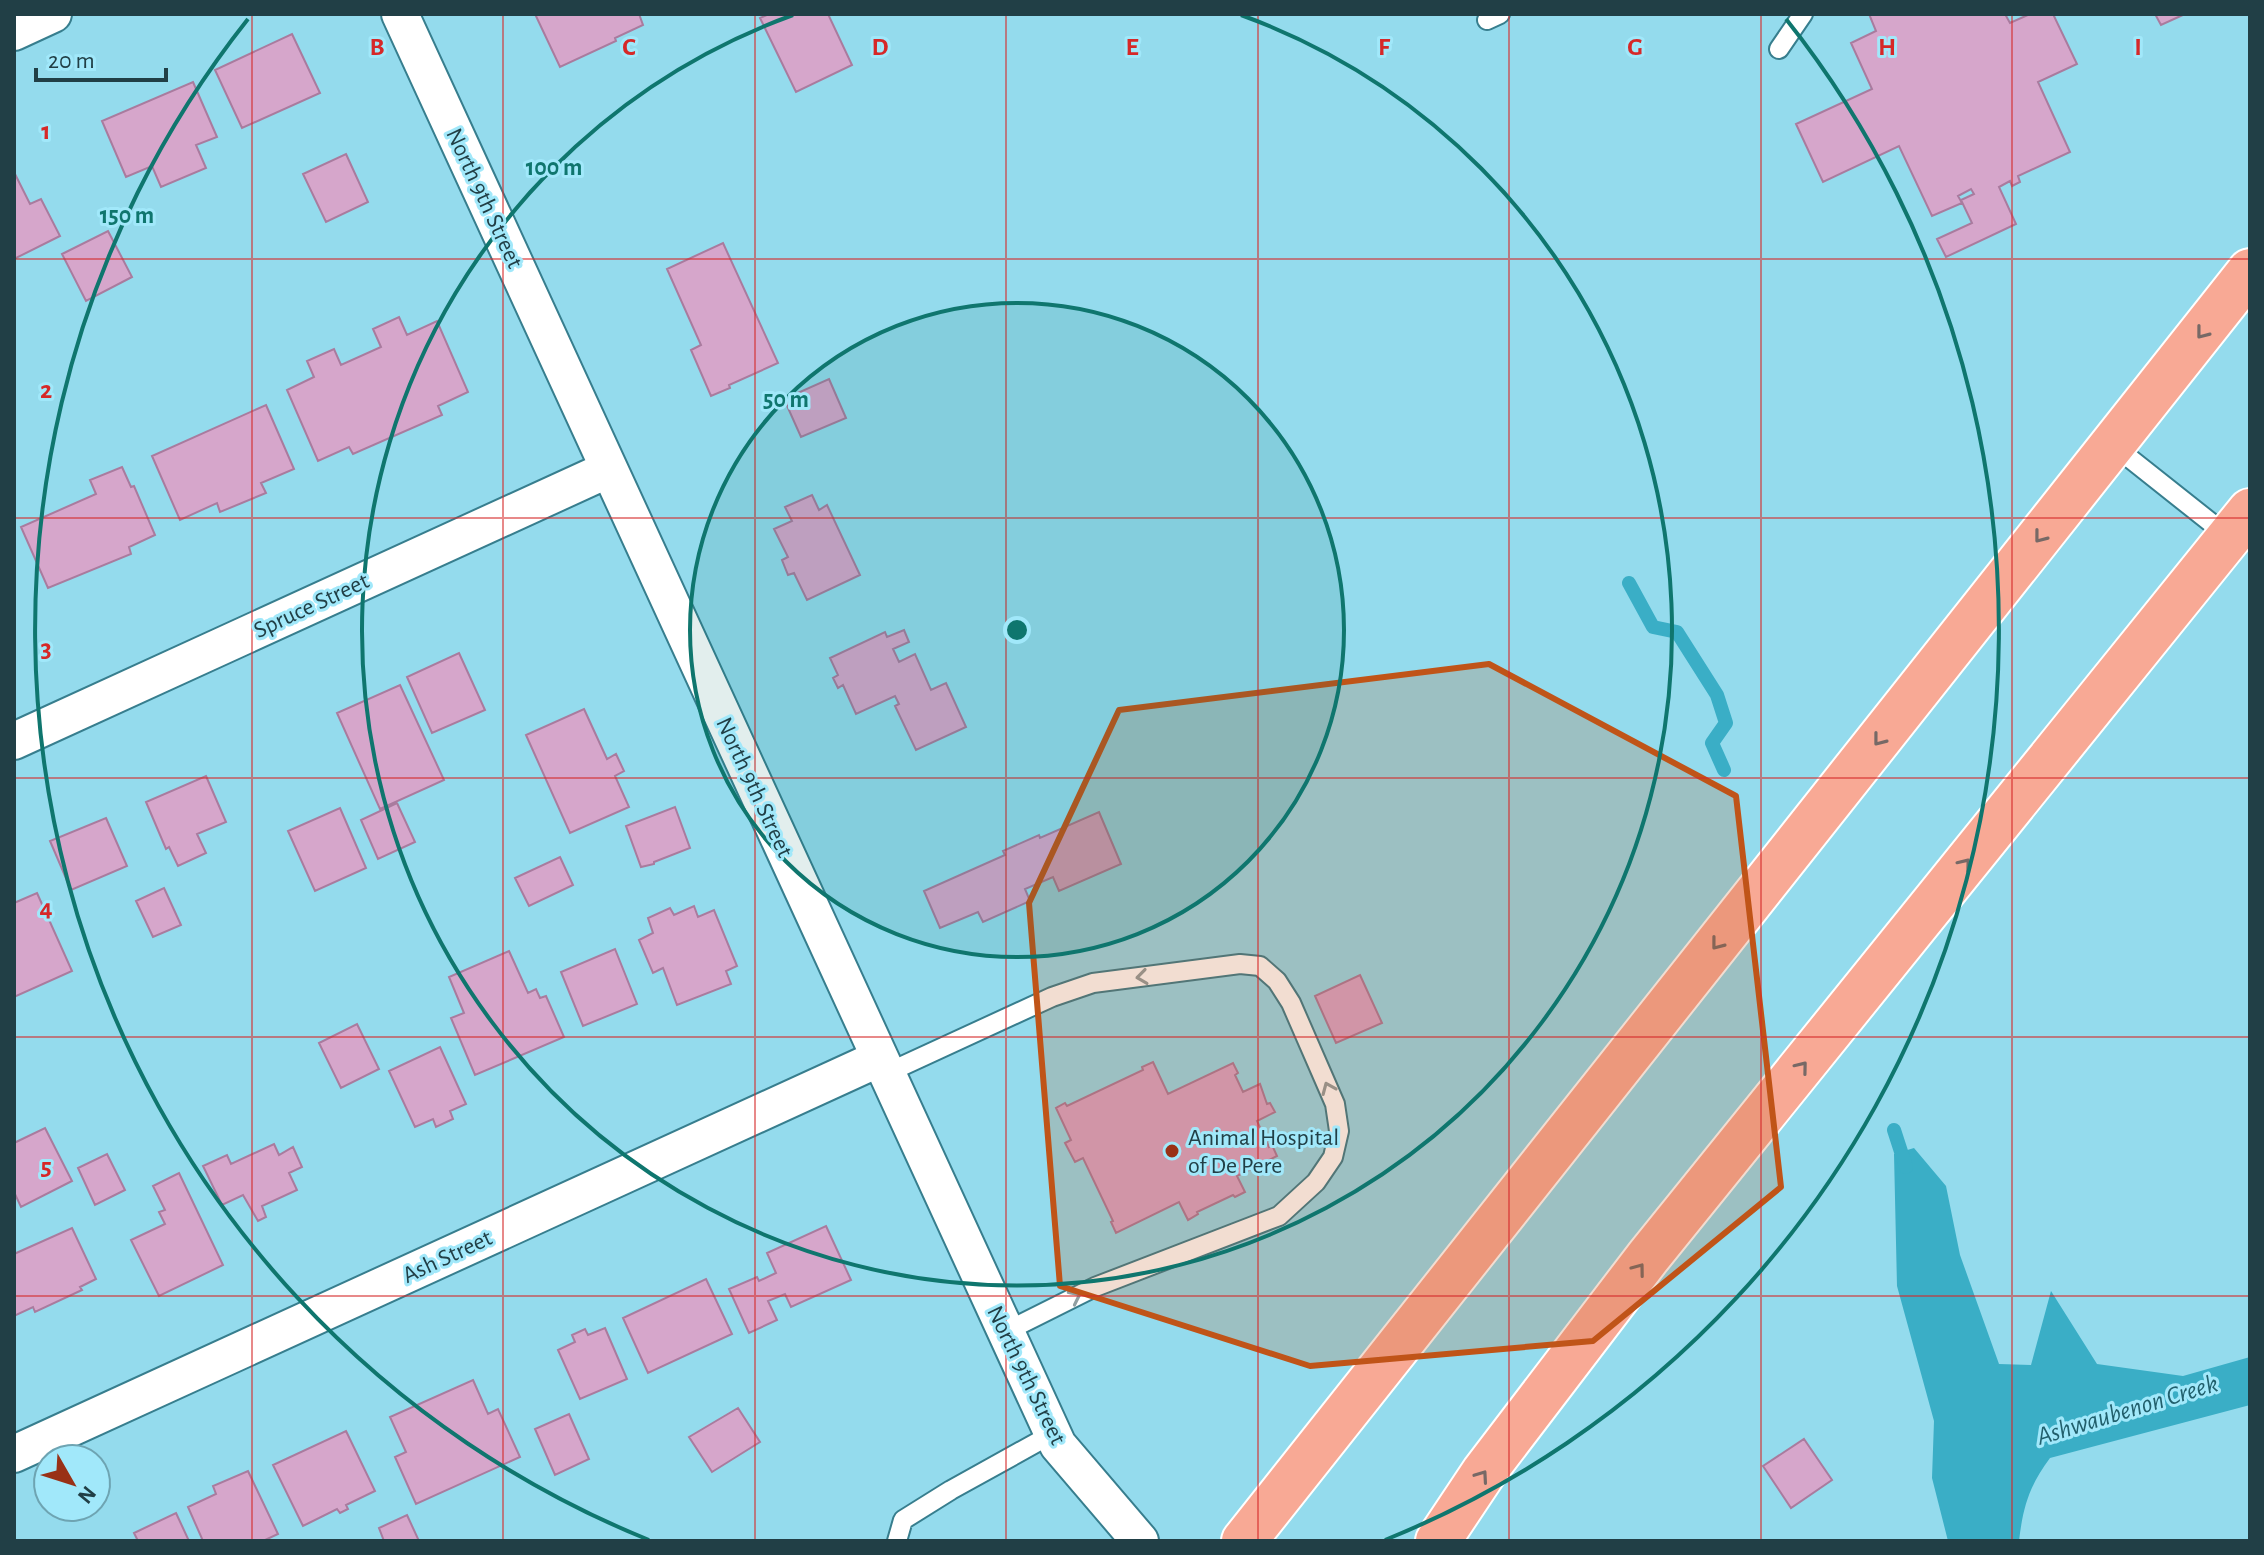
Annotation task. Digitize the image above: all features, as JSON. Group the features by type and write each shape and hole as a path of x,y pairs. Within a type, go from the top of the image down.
{"highway":[{"path":"1244,1541 2250,271"},
{"path":"1438,1541 1484,1472 1648,1257 2240,524"}],"street":[{"path":"14,32 53,14"},
{"name":"North 9th Street","path":"400,14 1052,1434 1140,1541"},
{"name":"Spruce Street","path":"14,741 609,469"},
{"name":"Ash Street","path":"14,1454 883,1066"}],"lane":[{"path":"1779,49 1803,14"},
{"path":"2113,445 2240,524"},
{"path":"883,1066 1093,983 1240,964 1260,966 1277,981 1291,1003 1335,1104 1339,1131 1333,1157 1316,1182 1279,1216 1095,1287 1005,1332"},
{"path":"897,1541 903,1520 1052,1434"}],"highlighted area":[{"path":"1489,664 1736,796 1781,1187 1593,1341 1310,1366 1060,1286 1029,903 1119,710"}],"water":[{"name":"Ashwaubenon Creek","path":"1914,1148 1946,1186 1960,1255 1999,1364 2031,1365 2051,1291 2097,1364 2183,1376 2250,1357 2250,1405 2050,1458 2028,1497 2019,1541 1948,1541 1932,1478 1934,1421 1897,1286 1894,1154"}],"building":[{"path":"535,14 639,14 643,25 560,67"},
{"path":"769,14 828,14 852,65 796,92 760,18"},
{"path":"1869,14 2005,14 2010,23 2030,14 2053,14 2077,64 2038,82 2070,152 2018,176 2020,182 2012,186 2010,181 1999,187 2016,224 1946,257 1937,239 1972,223 1961,200 1974,194 1971,189 1958,196 1962,203 1932,216 1899,146 1823,182 1796,124 1872,89 1851,43 1876,31"},
{"path":"2155,14 2185,14 2161,25"},
{"path":"292,34 320,93 242,128 215,70"},
{"path":"193,82 217,137 196,145 206,168 161,187 152,166 126,177 102,121"},
{"path":"346,154 368,202 326,222 303,174"},
{"path":"14,172 30,204 41,199 60,236 14,259"},
{"path":"108,231 132,277 86,301 62,254"},
{"path":"723,243 778,363 711,396 691,350 701,345 667,269"},
{"path":"399,317 407,335 437,321 468,392 438,406 442,415 353,454 349,447 318,461 287,390 314,377 307,361 334,349 341,365 381,347 373,329"},
{"path":"829,379 846,418 801,437 784,399"},
{"path":"266,405 294,469 261,483 266,493 220,512 217,503 180,520 152,456"},
{"path":"122,467 131,487 134,486 155,535 129,547 131,554 48,588 21,527 96,494 90,480"},
{"path":"812,495 819,510 827,505 860,575 807,600 794,573 788,575 782,560 788,557 774,529 792,521 785,507"},
{"path":"904,630 909,642 893,649 899,662 915,654 931,690 946,683 966,727 916,750 895,706 899,704 895,696 856,714 843,685 838,688 833,678 838,675 830,658 885,632 887,637"},
{"path":"459,653 485,710 432,733 407,677"},
{"path":"400,685 444,780 380,809 337,713"},
{"path":"584,709 607,759 616,754 624,771 615,776 629,807 570,833 526,735"},
{"path":"206,776 226,822 197,834 206,853 178,866 169,847 166,849 146,802"},
{"path":"397,803 415,842 378,859 361,820"},
{"path":"675,807 690,848 641,867 626,826"},
{"path":"340,808 366,868 315,891 288,831"},
{"path":"1099,812 1121,864 1059,891 1053,877 1025,889 1030,901 983,922 978,912 940,928 924,891 1005,855 1003,851"},
{"path":"106,818 127,866 71,890 50,841"},
{"path":"560,857 573,885 529,906 515,878"},
{"path":"164,888 181,925 153,937 136,901"},
{"path":"37,893 72,971 14,997 14,903"},
{"path":"694,906 698,917 714,910 737,966 726,971 731,984 677,1005 663,968 653,973 639,940 653,933 648,918 670,908 674,915"},
{"path":"615,949 637,1004 583,1026 561,972"},
{"path":"509,951 528,993 536,989 540,998 546,996 564,1037 475,1075 451,1018 464,1013 449,977"},
{"path":"1360,975 1382,1023 1336,1043 1315,996"},
{"path":"357,1024 379,1069 341,1088 319,1043"},
{"path":"440,1047 466,1104 450,1111 453,1119 436,1127 433,1119 415,1127 389,1071"},
{"name":"Animal Hospital of De Pere","path":"1153,1062 1168,1094 1233,1063 1243,1092 1260,1084 1267,1104 1270,1103 1275,1112 1257,1121 1269,1147 1272,1145 1277,1156 1237,1176 1245,1192 1197,1212 1188,1220 1179,1202 1116,1233 1083,1158 1075,1162 1065,1143 1071,1140 1056,1108 1065,1103 1067,1106 1143,1070 1142,1067"},
{"path":"45,1128 72,1181 21,1207 14,1192 14,1143"},
{"path":"274,1144 279,1155 293,1147 302,1167 289,1173 297,1190 262,1206 266,1217 258,1221 243,1195 222,1205 203,1166 227,1155 231,1164"},
{"path":"107,1154 125,1190 95,1205 78,1168"},
{"path":"179,1173 223,1265 159,1296 131,1240 165,1224 159,1212 165,1210 153,1186"},
{"path":"826,1226 851,1280 791,1307 785,1294 768,1301 777,1320 749,1333 729,1289 776,1273 767,1253"},
{"path":"72,1228 96,1279 80,1287 82,1290 35,1312 33,1307 14,1316 14,1254"},
{"path":"706,1279 732,1334 648,1373 623,1318"},
{"path":"605,1328 627,1379 580,1399 558,1350 575,1342 572,1335 585,1329 588,1335"},
{"path":"473,1380 488,1414 498,1409 520,1457 416,1504 395,1457 406,1452 390,1417"},
{"path":"738,1408 760,1442 712,1472 689,1437"},
{"path":"569,1414 589,1459 555,1475 535,1429"},
{"path":"346,1431 375,1491 346,1505 348,1509 340,1513 337,1509 303,1526 273,1465"},
{"path":"1804,1439 1832,1480 1791,1508 1763,1466"},
{"path":"248,1471 278,1534 263,1541 203,1541 188,1507 216,1494 213,1486"},
{"path":"176,1513 189,1541 138,1541 134,1533"},
{"path":"407,1515 419,1541 384,1541 379,1528"}],"waterway":[{"path":"1629,583 1653,627 1677,632 1717,695 1726,723 1712,743 1724,770"},
{"path":"1894,1130 1906,1167"}],"place":[{"name":"Animal Hospital of De Pere","path":"1172,1151"}]}
